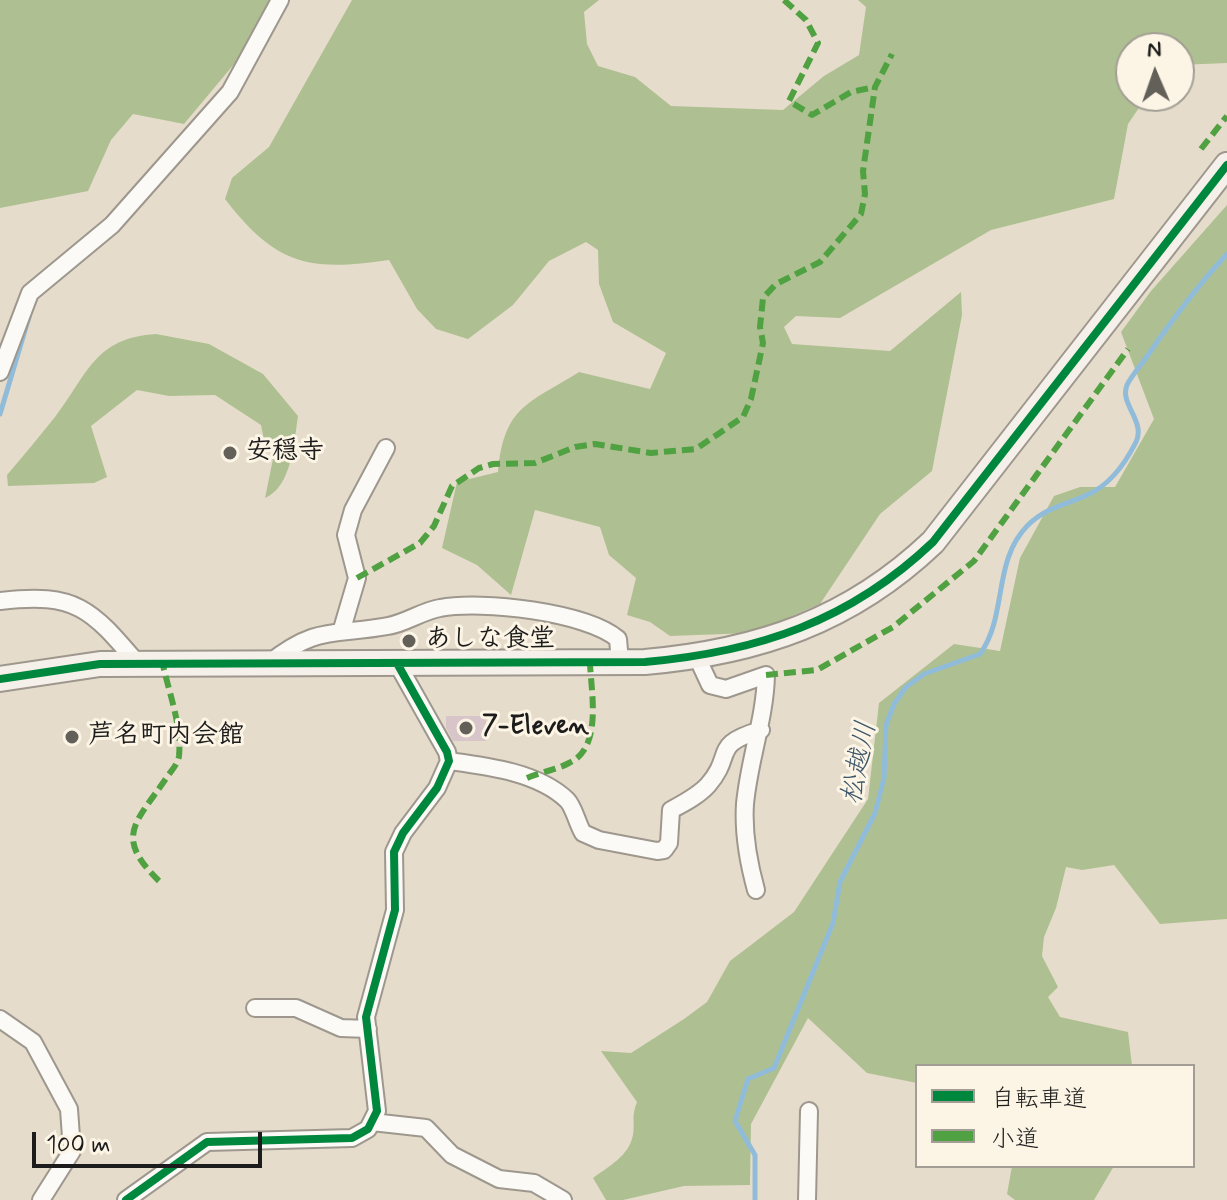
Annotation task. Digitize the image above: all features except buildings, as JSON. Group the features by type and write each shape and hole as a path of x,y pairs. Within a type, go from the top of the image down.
{"street":[{"path":"0,372 30,293 112,225 230,92 280,0"},
{"path":"0,679 60,668 138,664 398,665 620,662 697,657 746,646 818,622 904,569 933,542 1227,165"},
{"path":"342,629 357,578 346,535 353,510 386,448"},
{"path":"0,601 69,601 99,618 138,664"},
{"path":"266,665 292,645 342,629 389,626 440,608 510,607 603,626 618,639 620,662"},
{"path":"697,657 710,685 726,689 766,675 761,730 745,803 745,853 756,890"},
{"path":"126,1200 207,1142 352,1138 368,1129 372,1122 377,1111 377,1094 366,1017 395,910 394,852 403,833 437,788 449,761 447,752 398,665"},
{"path":"449,761 482,765 527,778 569,802 583,833 599,840 636,844 657,851 664,850 669,843 671,810 708,785 727,744 736,737 761,730"},
{"path":"255,1008 296,1008 341,1028 368,1029"},
{"path":"0,1019 33,1042 69,1109 72,1151 41,1200"},
{"path":"807,1200 809,1111"},
{"path":"372,1122 426,1128 452,1155 499,1179 534,1183 563,1200"}],"green space":[{"path":"0,0 270,0 240,57 184,124 133,114 111,140 88,191 0,208"},
{"path":"352,0 599,0 584,12 587,44 598,66 635,77 671,106 783,110 824,76 859,55 866,7 858,0 1227,0 1227,63 1195,64 1195,32 1115,32 1115,112 1136,112 1128,124 1114,199 991,230 840,318 796,316 784,327 792,344 890,351 961,292 962,315 932,471 880,514 820,604 752,633 670,636 650,622 627,615 636,578 609,555 600,527 535,510 511,595 477,565 442,548 457,482 498,472 506,433 522,409 533,400 579,372 650,389 666,353 613,322 599,284 598,250 586,242 549,261 513,305 468,339 436,329 417,309 389,260 336,265 296,259 261,238 243,221 225,199 232,178 269,147"},
{"path":"1227,205 1227,919 1160,924 1114,865 1082,870 1066,867 1056,908 1044,937 1042,956 1058,987 1048,997 1060,1017 1128,1032 1132,1064 915,1064 915,1083 867,1073 808,1018 751,1124 750,1185 684,1186 623,1200 606,1200 593,1178 618,1160 627,1149 633,1135 637,1102 601,1051 631,1053 684,1019 707,1002 730,961 794,912 868,799 879,703 954,644 1000,651 1020,558 1054,496 1080,487 1115,487 1154,419 1121,332 1151,291"},
{"path":"156,334 209,344 263,374 298,416 290,462 281,484 274,492 265,498 274,454 264,440 261,425 215,395 169,396 137,390 91,426 107,477 94,483 8,486 7,475 55,417 95,361 119,343"},
{"path":"1012,1168 1113,1168 1094,1200 1015,1200 1007,1194"}],"waterway":[{"name":"松越川","path":"755,1200 755,1155 735,1121 748,1079 774,1068 833,923 840,882 875,813 884,778 886,725 894,704 906,687 924,674 980,654 989,639 1004,571 1017,539 1035,519 1095,491 1122,466 1138,434 1126,399 1127,385 1186,303 1227,254"},
{"path":"0,414 29,317"}],"marked path":[{"path":"784,0 806,20 818,43 789,101 812,115 851,92 875,87"},
{"path":"357,578 420,543 434,526 452,486 479,468 493,464 535,463 575,447 595,444 651,453 696,449 743,417 751,399 763,343 760,327 763,298 776,284 820,262 861,214 865,194 863,171 875,87 892,54"},
{"path":"1201,149 1227,116"},
{"path":"766,675 817,670 893,627 974,561 1128,349"},
{"path":"527,778 569,763 580,756 587,745 593,718 590,663"},
{"path":"159,881 136,852 133,840 139,818 179,756 177,721 163,665"}],"cycle path":[{"path":"0,679 100,664 645,662 726,650 800,628 869,593 933,542 1227,165"},
{"path":"126,1200 207,1142 352,1138 368,1129 377,1111 366,1017 395,910 394,852 403,833 437,788 449,761 447,752 398,665"}],"place":[{"name":"安穏寺","path":"230,453"},
{"name":"あしな食堂","path":"409,641"},
{"name":"7-Eleven","path":"466,728"},
{"name":"芦名町内会館","path":"72,737"}]}
